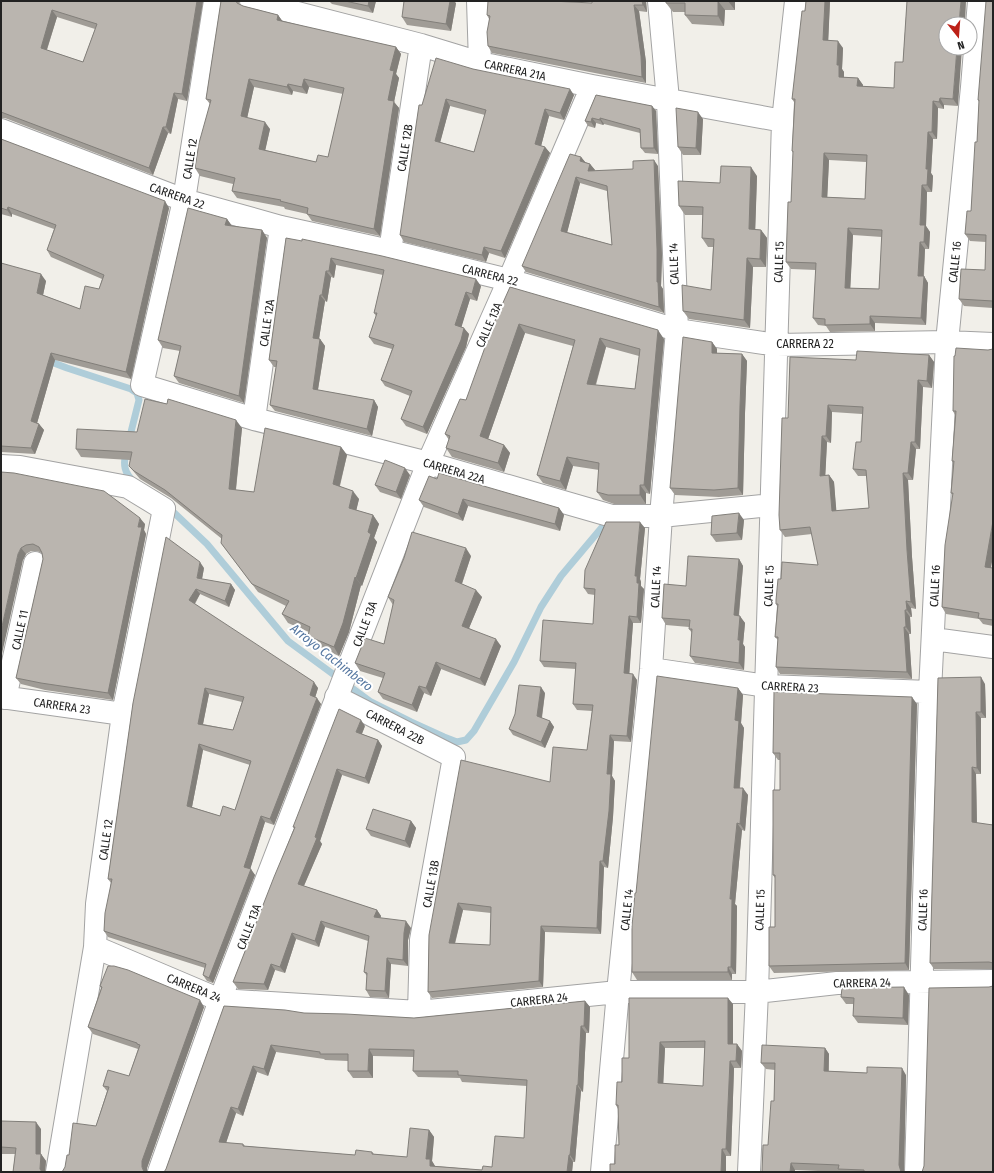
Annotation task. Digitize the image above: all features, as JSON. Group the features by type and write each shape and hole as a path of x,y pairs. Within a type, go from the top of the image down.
{"street":[{"name":"CALLE 12","path":"142,385 184,200 215,1"},
{"name":"CARRERA 21A","path":"251,1 421,45 480,63 592,86 783,121"},
{"path":"478,1 480,63"},
{"name":"CALLE 14","path":"602,1172 618,992 652,669 661,516 677,330 668,100 658,1"},
{"name":"CALLE 15","path":"749,1172 757,992 783,121 796,1"},
{"name":"CALLE 16","path":"916,1172 930,692 947,342 979,1"},
{"name":"CALLE 12B","path":"390,251 421,45"},
{"name":"CALLE 13A","path":"159,1172 220,1000 336,697 428,463 509,280 592,86"},
{"name":"CARRERA 22","path":"1,130 184,200 281,227 390,251 509,280 677,330 777,345 947,342 993,344"},
{"name":"CALLE 12A","path":"254,419 281,227"},
{"name":"CARRERA 22A","path":"142,385 254,419 428,463 612,516 661,516 772,505"},
{"name":"CALLE 12","path":"1,466 20,467 128,487 164,509 123,714 97,904 95,947 57,1172"},
{"name":"CALLE 11","path":"3,698 35,563"},
{"path":"933,639 993,647"},
{"name":"CARRERA 23","path":"652,669 766,686 930,692"},
{"name":"CARRERA 22B","path":"336,697 454,757"},
{"name":"CARRERA 23","path":"3,698 123,714"},
{"name":"CALLE 13B","path":"419,1012 421,940 454,757"},
{"name":"CARRERA 24","path":"95,947 220,1000 419,1012 618,992 757,992 837,983 993,981"}],"building":[{"path":"1,1 197,1 182,94 174,93 166,127 163,127 149,168 1,112","holes":["52,10 97,24 83,62 41,48"]},
{"path":"221,1 236,1 243,6 278,15 277,20 396,47 390,70 394,71 388,100 394,101 374,229 307,214 308,208 280,201 281,200 232,191 235,178 195,168 199,143 211,100 206,99","holes":["249,79 287,87 288,84 302,87 304,79 344,88 328,157 318,155 316,162 259,149 265,122 241,116"]},
{"path":"345,1 369,1 368,6"},
{"path":"404,1 450,1 446,24 402,17"},
{"path":"488,1 551,1 592,3 592,1 642,1 643,5 634,5 641,56 642,77 488,46 487,32 490,16 487,15"},
{"path":"666,1 718,1 718,16 685,15 685,3 666,3"},
{"path":"806,1 825,1 823,40 838,41 837,65 839,65 839,77 858,78 857,86 894,88 895,62 903,62 907,1 961,1 960,16 938,16 938,56 956,56 953,99 940,98 939,102 933,101 932,132 928,132 926,169 928,169 927,185 922,185 920,225 925,225 924,242 920,242 918,276 924,276 921,318 870,316 870,324 825,325 825,319 813,318 816,263 786,262 788,202 791,202 795,99 792,99 802,11 805,11","holes":["824,153 867,155 865,199 822,197","848,228 882,230 879,289 845,288"]},
{"path":"986,1 993,1 993,301 959,299 961,269 985,270 986,235 965,234 967,211 971,211"},
{"path":"436,58 473,69 570,89 560,113 545,109 535,144 545,147 501,251 484,247 482,255 400,235 419,105 422,105","holes":["446,99 486,110 474,152 435,141"]},
{"path":"596,95 652,106 654,148 641,148 640,129 600,118 600,120 592,118 591,122 585,121"},
{"path":"676,108 698,112 696,148 678,147"},
{"path":"1,139 165,201 126,372 51,353 31,421 39,424 31,448 1,446 1,263 41,274 37,293 80,309 85,286 99,289 104,275 47,250 56,225 8,207 7,210 1,208"},
{"path":"570,154 581,157 580,161 590,164 588,171 633,169 633,161 654,160 659,307 522,266","holes":["576,177 607,186 612,245 561,231"]},
{"path":"721,166 751,167 749,229 761,230 760,259 747,258 744,320 683,311 682,285 711,290 714,239 702,238 703,207 679,206 678,181 720,183"},
{"path":"188,208 227,219 225,225 262,230 239,396 174,376 181,346 158,340"},
{"path":"286,238 302,241 302,239 382,256 476,279 472,294 466,292 455,325 464,328 461,340 423,427 401,419 412,391 381,380 394,345 369,337 377,313 374,313 384,270 331,258 329,271 326,271 322,295 320,295 313,338 320,339 313,389 374,400 367,429 270,405 277,361 269,360"},
{"path":"510,287 658,330 644,485 640,485 640,495 608,495 597,492 599,463 567,457 560,481 537,475 575,340 519,324 480,436 504,445 498,463 446,448 450,436 445,434 460,399 466,400 493,325","holes":["600,338 640,349 635,389 587,384"]},
{"path":"683,337 712,342 712,353 742,354 738,488 714,490 670,488"},
{"path":"956,348 993,349 993,521 985,567 993,568 993,620 978,618 979,613 942,607 945,545 953,493 951,493 956,411 953,411 954,356"},
{"path":"857,351 929,355 927,381 918,380 915,442 911,442 908,473 903,473 911,602 906,601 906,627 904,627 907,672 776,667 778,637 775,637 778,604 776,604 776,600 778,579 781,579 782,562 818,565 810,527 780,530 779,515 782,418 788,418 790,357 856,360","holes":["828,405 863,407 861,442 856,442 853,469 866,470 869,508 832,511 829,475 820,476 822,436 826,436"]},
{"path":"145,399 167,404 168,399 236,420 229,489 254,492 265,428 341,447 333,484 353,491 349,508 373,515 368,532 371,534 356,578 355,577 343,623 334,647 308,636 310,627 282,614 289,601 252,584 221,543 222,535 165,490 134,471 129,466 132,452 76,449 77,429 137,432"},
{"path":"385,460 405,468 396,492 375,485"},
{"path":"1,472 14,473 104,491 140,518 138,527 142,527 108,693 16,678 43,559 39,547 33,544 26,545 21,548 18,554 1,631"},
{"path":"439,473 559,508 555,524 463,499 458,514 419,500 429,476 437,479"},
{"path":"739,513 737,533 711,535 712,516"},
{"path":"606,522 640,522 635,576 637,576 637,583 639,583 637,617 629,616 624,673 633,674 627,736 610,735 607,774 611,774 609,811 603,861 600,861 597,928 541,926 539,981 428,992 429,935 461,760 550,782 553,747 587,750 593,705 573,704 576,663 540,661 543,620 593,624 595,589 584,588 585,570","holes":["458,903 491,907 490,945 449,943"]},
{"path":"412,532 466,548 455,581 476,590 462,626 496,639 480,679 436,662 426,688 419,686 412,705 378,692 385,673 355,663 365,638 384,644 394,600 388,597 404,558"},
{"path":"166,537 200,562 197,578 231,584 225,601 196,589 189,600 314,682 310,695 317,698 270,819 261,816 244,867 251,869 209,978 203,975 206,964 104,931 105,913 112,879 108,879 133,703","holes":["205,688 244,697 233,730 198,724","199,744 251,761 235,810 223,806 220,816 187,806"]},
{"path":"688,556 739,559 734,615 740,616 738,640 740,640 739,663 690,656 692,629 689,629 690,620 662,618 664,584 686,586"},
{"path":"657,676 738,688 735,720 739,721 734,788 743,788 740,824 737,823 733,862 730,899 732,899 731,967 728,967 728,972 632,972 632,926"},
{"path":"981,677 981,712 976,712 977,768 972,767 972,822 993,825 993,963 930,963 938,678"},
{"path":"519,685 541,687 537,716 550,721 541,742 509,729 515,714"},
{"path":"774,692 912,697 905,963 769,966 769,927 775,927 775,875 773,875 773,790 780,790 780,753 773,753"},
{"path":"339,709 361,720 356,732 378,740 365,778 337,769 315,837 317,838 298,884 377,910 374,917 406,921 403,960 387,958 385,991 366,990 367,973 364,972 369,936 321,921 315,941 292,933 280,967 271,964 264,984 233,982 295,827 293,827"},
{"path":"373,809 411,821 405,841 366,829"},
{"path":"108,966 128,970 200,1000 142,1161 144,1172 62,1172 65,1167 67,1155 69,1155 73,1123 96,1126 109,1087 103,1086 108,1070 129,1076 140,1045 88,1027 102,987 100,986"},
{"path":"993,986 993,1172 922,1172 924,1166 929,988"},
{"path":"904,987 903,1018 853,1016 854,998 841,997 842,988"},
{"path":"629,998 728,998 728,1044 737,1044 736,1061 730,1061 726,1149 722,1149 721,1172 610,1172 610,1164 615,1164 615,1145 619,1145 618,1105 616,1105 617,1082 622,1082 622,1058 629,1058","holes":["705,1041 703,1086 658,1083 660,1042"]},
{"path":"585,1001 584,1026 581,1026 578,1085 567,1172 164,1172 224,1006 285,1010 304,1013 414,1018","holes":["271,1045 320,1052 320,1054 348,1054 348,1071 368,1071 369,1049 414,1050 413,1071 458,1071 458,1075 527,1080 524,1138 495,1136 492,1167 483,1166 482,1170 430,1166 430,1159 426,1159 429,1130 410,1128 407,1157 372,1154 372,1152 356,1150 355,1155 243,1146 243,1144 219,1142 231,1107 238,1109 253,1066 264,1069"]},
{"path":"762,1045 825,1048 824,1071 867,1073 867,1067 902,1068 899,1165 901,1172 864,1172 864,1170 838,1169 839,1165 791,1163 790,1172 762,1172 763,1145 768,1145 771,1101 774,1101 775,1063 761,1063"},
{"path":"1,1121 36,1122 36,1154 41,1154 40,1169 42,1172 13,1172 16,1148 1,1147"}],"waterway":[{"name":"Arroyo Cachimbero","path":"46,360 131,389 137,393 139,400 129,440"},
{"name":"Arroyo Cachimbero","path":"126,452 126,472 134,482"},
{"name":"Arroyo Cachimbero","path":"168,507 207,544 288,641 371,702 411,722 457,742 466,740 474,731 514,662 541,607 561,576 609,519"}]}
